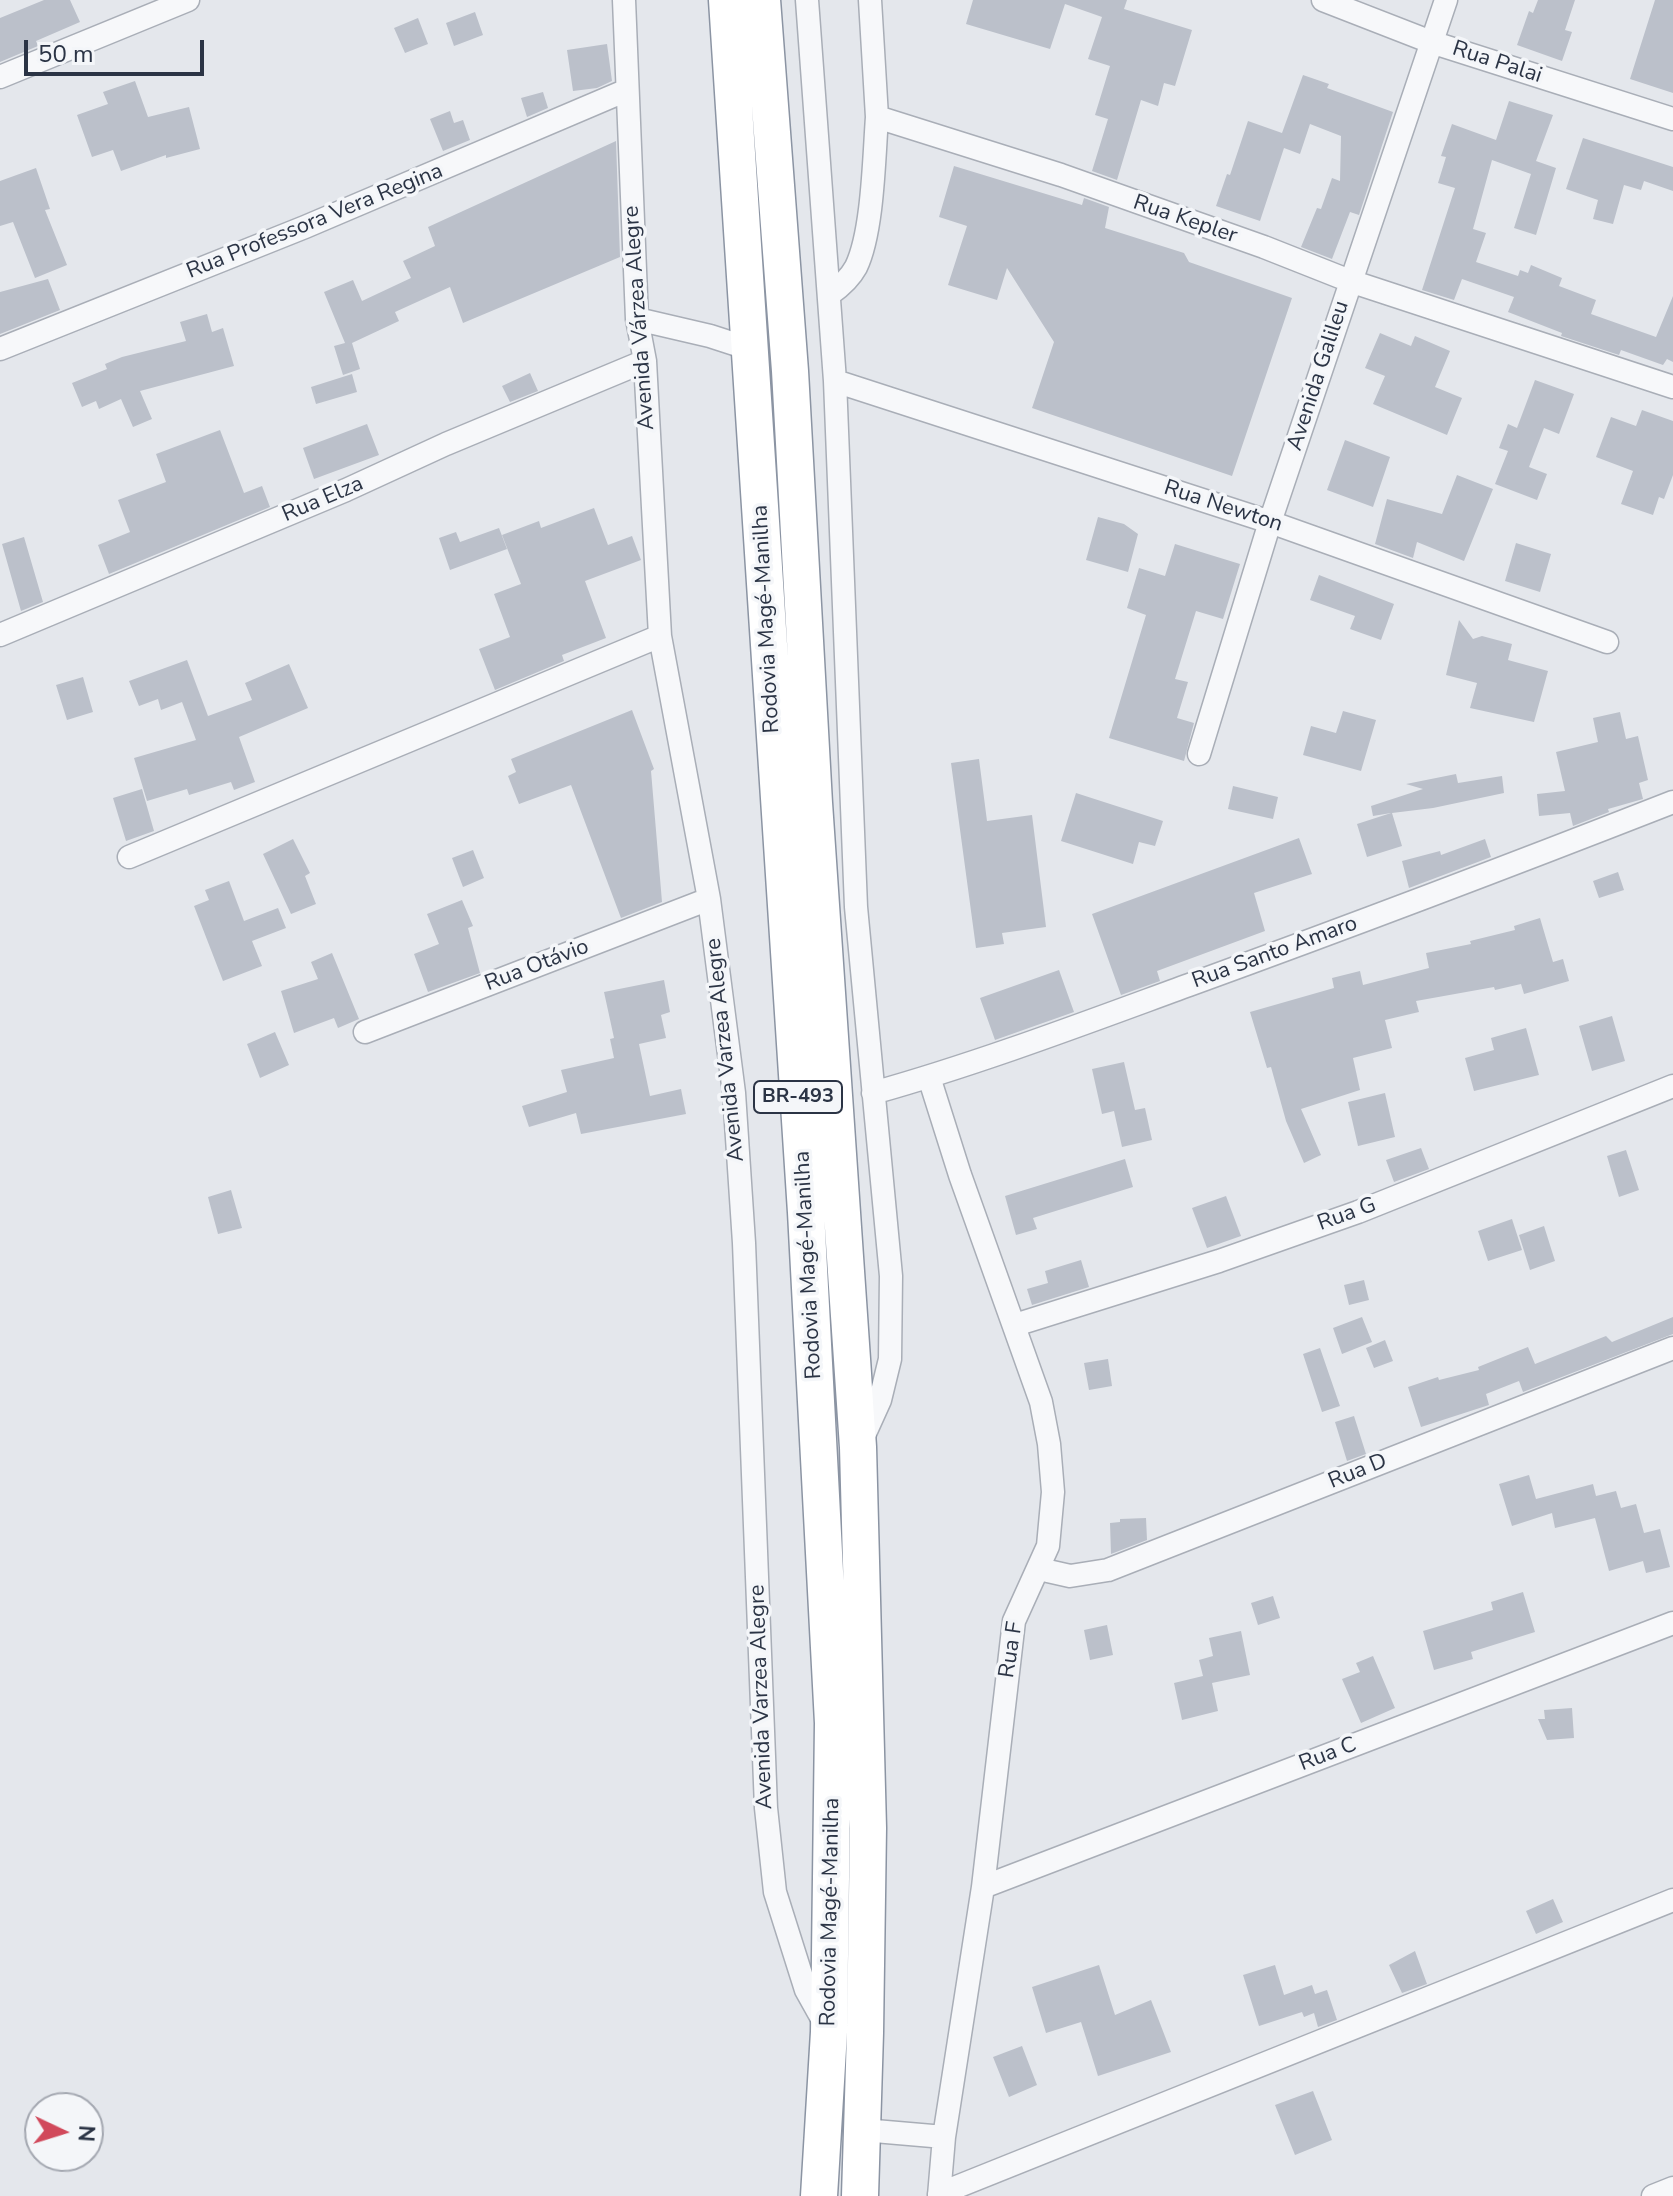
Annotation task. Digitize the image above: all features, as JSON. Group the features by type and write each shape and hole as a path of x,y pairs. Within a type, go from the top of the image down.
{"highway":[{"name":"Rodovia Magé-Manilha","path":"727,0 807,1228 833,1723 829,2032 819,2196"},
{"name":"Rodovia Magé-Manilha","path":"762,0 790,371 814,803 858,1447 867,1768 860,2196"}],"street":[{"path":"0,77 188,0"},
{"name":"Avenida Várzea Alegre","path":"624,0 637,319 645,361 660,636"},
{"path":"807,0 835,381 856,907 888,1244 892,1335 880,1400 858,1447"},
{"path":"830,294 855,268 862,248 872,178 877,117 870,0"},
{"name":"Rua Palai","path":"1323,0 1431,42 1673,119"},
{"name":"Avenida Galileu","path":"1199,754 1270,522 1446,0"},
{"name":"Rua Professora Vera Regina","path":"0,349 305,227 627,90"},
{"name":"Rua Kepler","path":"877,117 1061,175 1350,281 1673,387"},
{"path":"637,319 750,349"},
{"name":"Rua Elza","path":"0,635 645,361"},
{"name":"Rua Newton","path":"835,381 1270,522 1607,642"},
{"path":"129,857 660,636"},
{"name":"Avenida Varzea Alegre","path":"660,636 709,899 736,1123 744,1243 766,1808 775,1892 806,1990 829,2032"},
{"name":"Rua Santo Amaro","path":"873,1093 929,1077 1353,925 1673,802"},
{"name":"Rua Otávio","path":"365,1032 709,899"},
{"name":"Rua F","path":"929,1077 960,1175 1041,1402 1053,1492 1048,1546 1014,1621 983,1887 944,2137 939,2195"},
{"name":"Rua G","path":"1015,1325 1219,1261 1358,1212 1673,1086"},
{"name":"Rua D","path":"1039,1569 1070,1576 1108,1570 1673,1348"},
{"name":"Rua C","path":"983,1887 1673,1623"},
{"path":"939,2195 1673,1900"},
{"path":"863,2130 944,2137"},
{"path":"1653,2196 1673,2188"}],"building":[{"path":"44,0 70,0 80,22 36,41 38,46 0,62 0,18"},
{"path":"973,0 1127,0 1124,9 1192,30 1175,86 1164,83 1158,106 1141,100 1117,180 1092,171 1108,119 1095,115 1110,66 1088,59 1102,17 1065,4 1050,49 966,24"},
{"path":"1538,0 1575,0 1565,30 1572,32 1562,61 1517,45 1529,11 1533,13"},
{"path":"1655,0 1673,0 1673,93 1630,79"},
{"path":"475,12 483,35 454,46 446,23"},
{"path":"418,18 428,44 405,53 394,28"},
{"path":"607,44 612,81 597,88 573,91 567,50"},
{"path":"1303,75 1329,84 1327,88 1393,112 1359,215 1350,212 1332,259 1301,247 1317,208 1321,209 1332,178 1340,181 1341,136 1310,124 1300,154 1284,148 1260,221 1216,206 1248,121 1282,133"},
{"path":"135,81 148,117 189,107 200,149 166,158 166,155 121,171 113,150 92,157 77,115 108,104 103,92"},
{"path":"543,92 548,108 527,117 521,98"},
{"path":"1509,101 1553,115 1536,161 1556,168 1536,235 1514,228 1531,174 1492,160 1473,229 1486,233 1476,262 1518,276 1520,270 1528,273 1531,265 1562,278 1559,286 1596,300 1591,314 1656,337 1673,296 1673,362 1667,359 1663,365 1621,350 1619,355 1561,336 1562,333 1508,312 1514,297 1462,279 1454,300 1422,290 1455,188 1438,183 1446,157 1441,156 1452,124 1496,140"},
{"path":"450,111 454,123 463,120 470,140 443,151 430,119"},
{"path":"1583,138 1673,167 1673,191 1644,181 1641,190 1624,185 1613,224 1593,219 1598,200 1566,189"},
{"path":"616,141 620,257 463,323 450,287 395,312 399,321 352,343 360,369 343,375 334,346 345,343 324,292 353,280 362,301 411,278 403,261 435,246 428,227"},
{"path":"954,166 1082,205 1084,198 1109,207 1105,228 1184,253 1189,262 1292,298 1232,476 1032,408 1054,342 1007,268 997,300 948,285 967,226 939,217"},
{"path":"36,168 50,209 45,210 67,265 35,278 13,222 0,226 0,181"},
{"path":"48,279 60,310 0,334 0,292"},
{"path":"207,314 212,332 223,328 234,366 140,391 152,419 133,427 121,399 99,409 96,401 82,407 72,383 107,369 105,364 122,357 186,341 180,322"},
{"path":"1380,333 1411,346 1415,336 1450,351 1435,387 1462,398 1447,435 1373,404 1385,376 1365,368"},
{"path":"530,373 538,391 510,402 502,386"},
{"path":"352,374 357,392 316,404 311,387"},
{"path":"1535,380 1574,394 1559,434 1544,428 1529,467 1547,474 1537,500 1495,484 1508,451 1499,448 1508,424 1517,428"},
{"path":"1642,410 1673,421 1673,475 1664,499 1659,497 1653,515 1621,504 1633,471 1596,457 1611,417 1636,426"},
{"path":"367,424 379,455 314,479 303,448"},
{"path":"220,430 244,493 262,486 270,507 109,574 98,545 130,532 118,500 166,482 156,454"},
{"path":"1345,440 1390,457 1373,507 1327,490"},
{"path":"1457,475 1493,489 1464,561 1417,542 1413,558 1375,544 1387,499 1442,514"},
{"path":"594,508 608,545 632,536 641,560 585,581 606,638 562,655 564,661 495,690 479,649 510,637 494,594 521,584 502,535 539,521 541,528"},
{"path":"1098,517 1124,524 1138,534 1128,572 1086,560"},
{"path":"499,528 507,549 450,570 439,538 456,532 460,542"},
{"path":"24,537 43,602 21,611 2,544"},
{"path":"1516,543 1551,554 1540,592 1505,581"},
{"path":"1175,544 1240,564 1223,619 1196,611 1175,679 1188,682 1177,718 1194,723 1184,761 1109,738 1146,615 1127,608 1139,568 1165,576"},
{"path":"1319,575 1394,604 1381,640 1350,629 1355,616 1310,600"},
{"path":"1459,620 1473,639 1482,636 1512,644 1508,660 1548,671 1534,722 1470,708 1477,683 1446,675"},
{"path":"187,660 208,716 252,700 245,683 289,664 308,708 239,737 255,782 234,790 231,782 189,795 187,789 147,801 134,758 196,740 182,702 161,710 158,699 139,706 129,681"},
{"path":"83,677 93,712 67,720 56,685"},
{"path":"632,710 654,769 651,771 662,902 621,918 571,785 519,804 508,776 516,772 511,759"},
{"path":"1343,711 1376,720 1361,771 1303,755 1311,726 1336,733"},
{"path":"1620,712 1626,739 1638,736 1648,780 1639,783 1643,799 1608,809 1609,812 1573,826 1570,813 1539,816 1537,794 1565,791 1556,752 1598,742 1593,718"},
{"path":"979,759 987,821 1032,815 1046,927 1002,933 1004,944 976,948 951,763"},
{"path":"1456,774 1458,783 1502,776 1504,793 1392,813 1402,846 1367,857 1357,824 1391,813 1373,816 1371,806 1423,789 1406,784"},
{"path":"1233,786 1278,797 1273,819 1228,809"},
{"path":"142,789 154,831 126,841 113,798"},
{"path":"1076,793 1163,821 1155,846 1139,842 1133,864 1061,841"},
{"path":"1299,838 1312,874 1254,893 1265,931 1157,971 1160,981 1121,995 1092,914"},
{"path":"293,839 310,873 305,876 316,904 291,914 263,854"},
{"path":"1485,839 1491,857 1409,888 1402,861 1440,851 1441,855"},
{"path":"473,850 484,878 463,887 452,858"},
{"path":"1618,872 1624,890 1599,898 1593,881"},
{"path":"229,881 244,921 278,908 286,928 252,941 262,966 223,981 194,906 209,900 205,890"},
{"path":"462,900 473,926 468,928 480,973 428,992 414,954 439,944 427,914"},
{"path":"1540,918 1553,962 1563,959 1569,981 1524,994 1521,984 1416,1001 1419,1012 1385,1020 1392,1048 1353,1058 1360,1090 1301,1109 1321,1155 1304,1163 1286,1121 1271,1067 1267,1068 1250,1012 1334,988 1332,978 1360,971 1363,985 1429,968 1426,953 1471,944 1470,941 1515,930 1514,926"},
{"path":"332,953 359,1019 338,1028 334,1018 294,1033 281,991 318,979 311,962"},
{"path":"1059,970 1074,1012 995,1040 980,998"},
{"path":"664,980 670,1012 661,1015 666,1038 639,1044 650,1096 681,1089 686,1114 581,1134 576,1113 529,1127 522,1106 567,1092 561,1070 614,1058 610,1039 614,1038 604,992"},
{"path":"1612,1016 1625,1061 1592,1071 1579,1026"},
{"path":"1526,1028 1539,1075 1474,1091 1465,1058 1494,1050 1491,1038"},
{"path":"275,1032 289,1065 260,1078 247,1044"},
{"path":"1124,1062 1135,1110 1145,1108 1152,1140 1122,1147 1114,1111 1102,1114 1092,1069"},
{"path":"1385,1093 1395,1137 1358,1146 1348,1102"},
{"path":"1421,1148 1429,1169 1394,1182 1386,1160"},
{"path":"1626,1150 1639,1190 1619,1197 1607,1156"},
{"path":"1125,1159 1133,1187 1033,1218 1037,1229 1016,1235 1005,1196"},
{"path":"231,1190 242,1228 218,1234 208,1197"},
{"path":"1226,1196 1241,1236 1207,1248 1192,1208"},
{"path":"1512,1219 1522,1250 1488,1261 1478,1231"},
{"path":"1544,1226 1555,1261 1530,1270 1519,1235"},
{"path":"1081,1260 1089,1287 1032,1305 1027,1289 1048,1283 1045,1271"},
{"path":"1364,1280 1369,1300 1349,1305 1344,1285"},
{"path":"1362,1317 1372,1342 1342,1354 1333,1328"},
{"path":"1673,1317 1673,1334 1523,1392 1519,1381 1486,1394 1489,1405 1421,1427 1408,1387 1438,1377 1439,1380 1479,1370 1478,1367 1528,1347 1535,1364 1606,1336 1612,1342"},
{"path":"1385,1340 1393,1361 1374,1368 1366,1348"},
{"path":"1320,1348 1340,1406 1322,1412 1303,1354"},
{"path":"1108,1359 1112,1386 1089,1390 1084,1363"},
{"path":"1354,1416 1366,1454 1347,1461 1335,1422"},
{"path":"1529,1475 1536,1499 1593,1484 1596,1496 1616,1491 1621,1508 1636,1504 1644,1533 1660,1529 1670,1567 1646,1573 1643,1561 1609,1571 1595,1518 1555,1528 1552,1513 1512,1526 1499,1484"},
{"path":"1146,1518 1147,1540 1111,1554 1110,1523 1120,1522 1120,1519"},
{"path":"1523,1592 1535,1632 1471,1652 1473,1659 1434,1670 1423,1631 1493,1610 1491,1602"},
{"path":"1273,1596 1280,1618 1258,1625 1251,1603"},
{"path":"1107,1625 1113,1655 1090,1660 1084,1630"},
{"path":"1241,1631 1250,1675 1212,1683 1218,1711 1182,1720 1174,1683 1203,1676 1199,1660 1213,1656 1209,1638"},
{"path":"1373,1656 1395,1708 1361,1723 1342,1679 1360,1672 1356,1663"},
{"path":"1572,1708 1574,1738 1547,1740 1538,1719 1545,1719 1544,1710"},
{"path":"1553,1899 1563,1922 1536,1934 1526,1911"},
{"path":"1415,1951 1427,1984 1402,1993 1389,1965"},
{"path":"1099,1965 1115,2015 1151,2000 1171,2052 1098,2076 1081,2022 1046,2033 1032,1987"},
{"path":"1275,1965 1284,1995 1312,1985 1315,1994 1327,1990 1337,2020 1318,2027 1314,2013 1304,2017 1302,2012 1259,2026 1243,1975"},
{"path":"1022,2046 1037,2085 1009,2097 993,2057"},
{"path":"1313,2091 1332,2140 1295,2155 1275,2105"}]}
